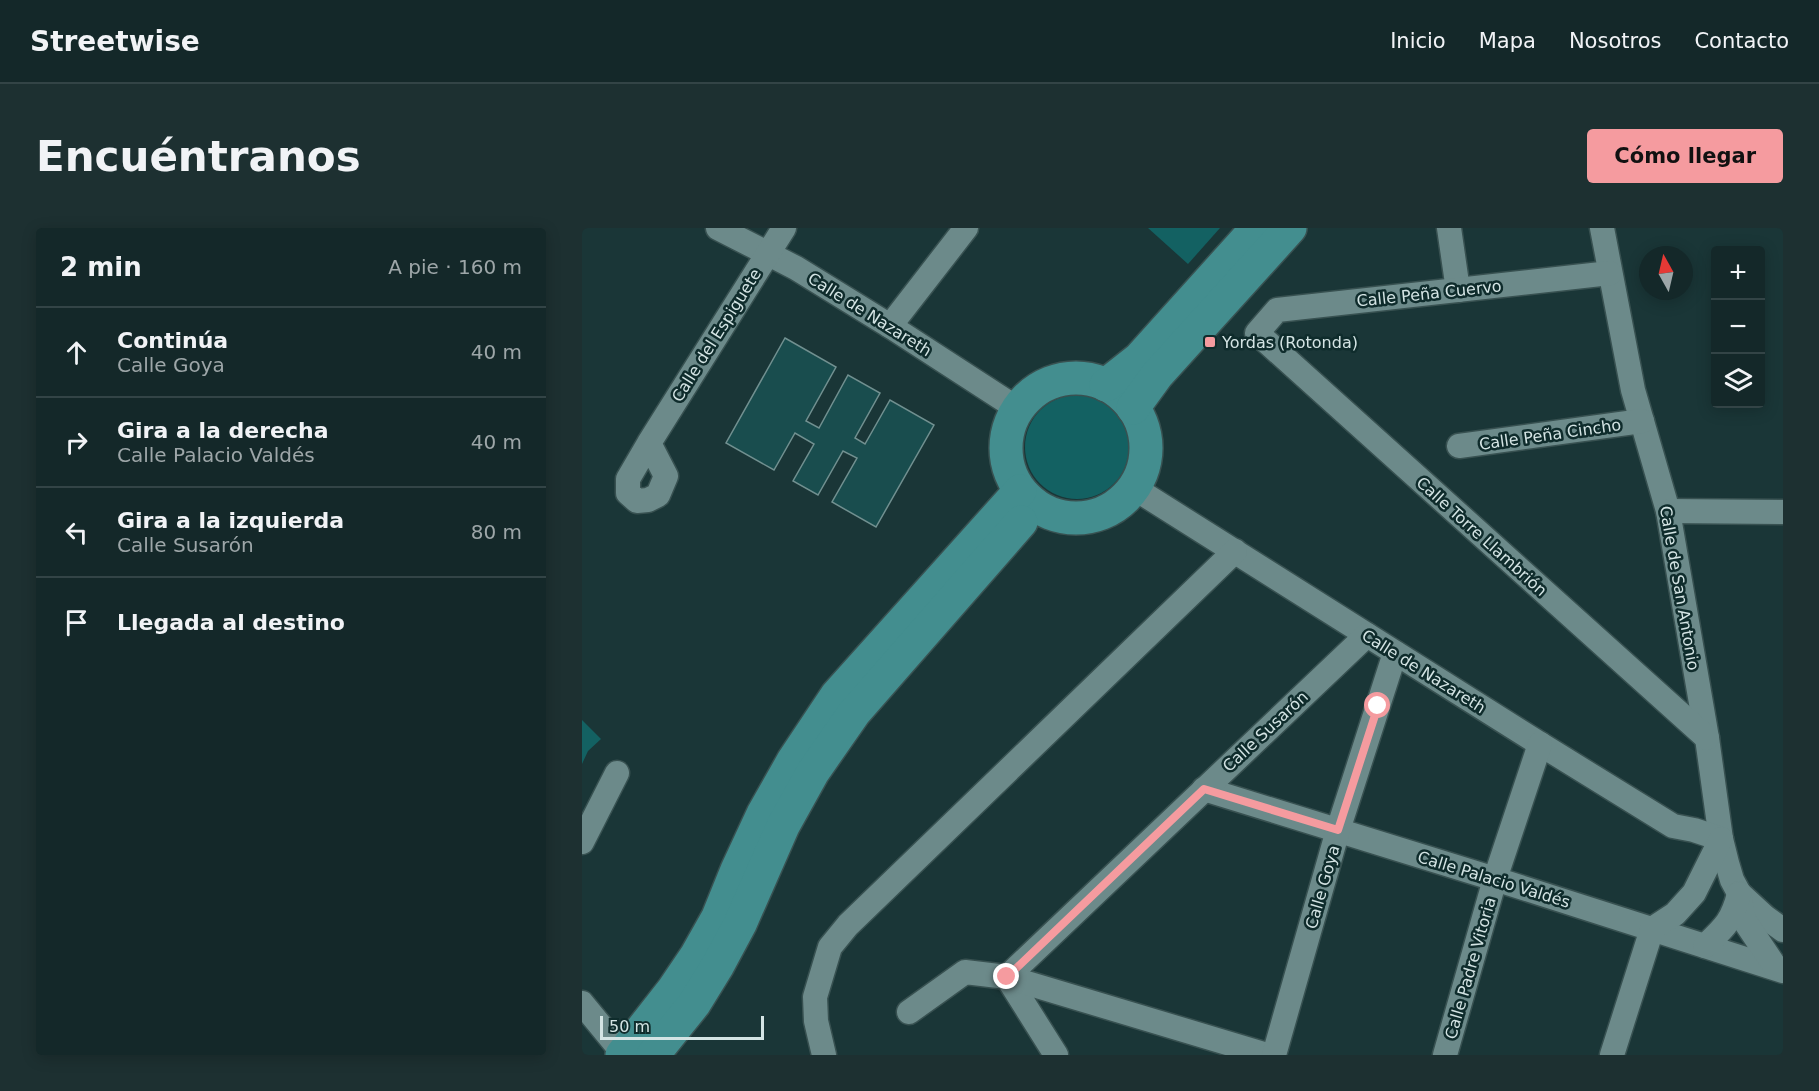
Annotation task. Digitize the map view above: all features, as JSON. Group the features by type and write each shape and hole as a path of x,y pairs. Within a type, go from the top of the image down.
{"main road":[{"path":"1106,385 1138,359 1257,228"},
{"path":"1133,408 1157,375 1290,228"},
{"path":"1075,378 1091,380 1106,385 1121,394 1133,408 1143,426 1146,447 1143,468 1134,488 1119,504 1099,514 1077,518 1055,515 1027,498 1011,475 1006,458 1006,440 1011,422 1018,409 1031,395 1044,386 1059,380 1075,378"},
{"path":"633,1054 694,1004 740,924 783,826 813,772 854,713 984,565 1027,498"}],"street":[{"name":"Calle de Nazareth","path":"718,228 796,268 1018,409"},
{"name":"Calle del Espiguete","path":"649,442 784,228"},
{"path":"890,326 966,228"},
{"path":"1449,228 1458,290"},
{"name":"Calle de San Antonio","path":"1602,228 1634,390 1668,511 1707,738 1721,839 1732,880 1739,893 1783,930"},
{"name":"Calle Peña Cuervo","path":"1257,333 1277,310 1610,273"},
{"name":"Calle Torre Llambrión","path":"1257,333 1707,738"},
{"name":"Calle Peña Cincho","path":"1459,446 1642,421"},
{"name":"Calle de Nazareth","path":"1134,488 1673,826 1721,839"},
{"path":"1668,511 1783,512"},
{"path":"824,1055 816,1021 815,997 830,947 848,925 1235,551"},
{"name":"Calle Susarón","path":"1007,977 1367,634"},
{"name":"Calle Goya","path":"1274,1055 1338,830 1395,652"},
{"name":"Calle Padre Vitoria","path":"1445,1055 1495,879 1540,744"},
{"path":"582,842 616,773"},
{"name":"Calle Palacio Valdés","path":"1204,789 1779,969"},
{"path":"1612,1055 1652,929 1675,914 1698,887 1721,839"},
{"path":"1698,887 1717,887 1739,893"},
{"path":"1705,946 1733,915 1739,893"},
{"path":"1739,893 1744,920 1779,969"},
{"path":"909,1012 965,972 1007,977 1267,1055"},
{"path":"1007,977 1056,1055"},
{"path":"582,1003 633,1054"}],"shaded area":[{"path":"1148,228 1220,228 1188,264"},
{"path":"1077,395 1097,399 1114,410 1125,427 1129,447 1125,467 1114,484 1097,495 1077,499 1057,495 1040,484 1029,467 1025,447 1029,427 1040,410 1057,399"},
{"path":"582,720 601,739 588,751 582,764"}],"building":[{"path":"785,338 836,367 806,421 819,428 848,375 880,393 855,438 865,444 890,400 934,425 876,527 832,502 857,458 843,451 818,495 793,481 814,444 795,433 774,470 726,443"}],"place":[{"name":"Yordas (Rotonda)","path":"1210,342"}],"route":[{"path":"1007,977 1204,789 1338,830 1378,706"}]}
